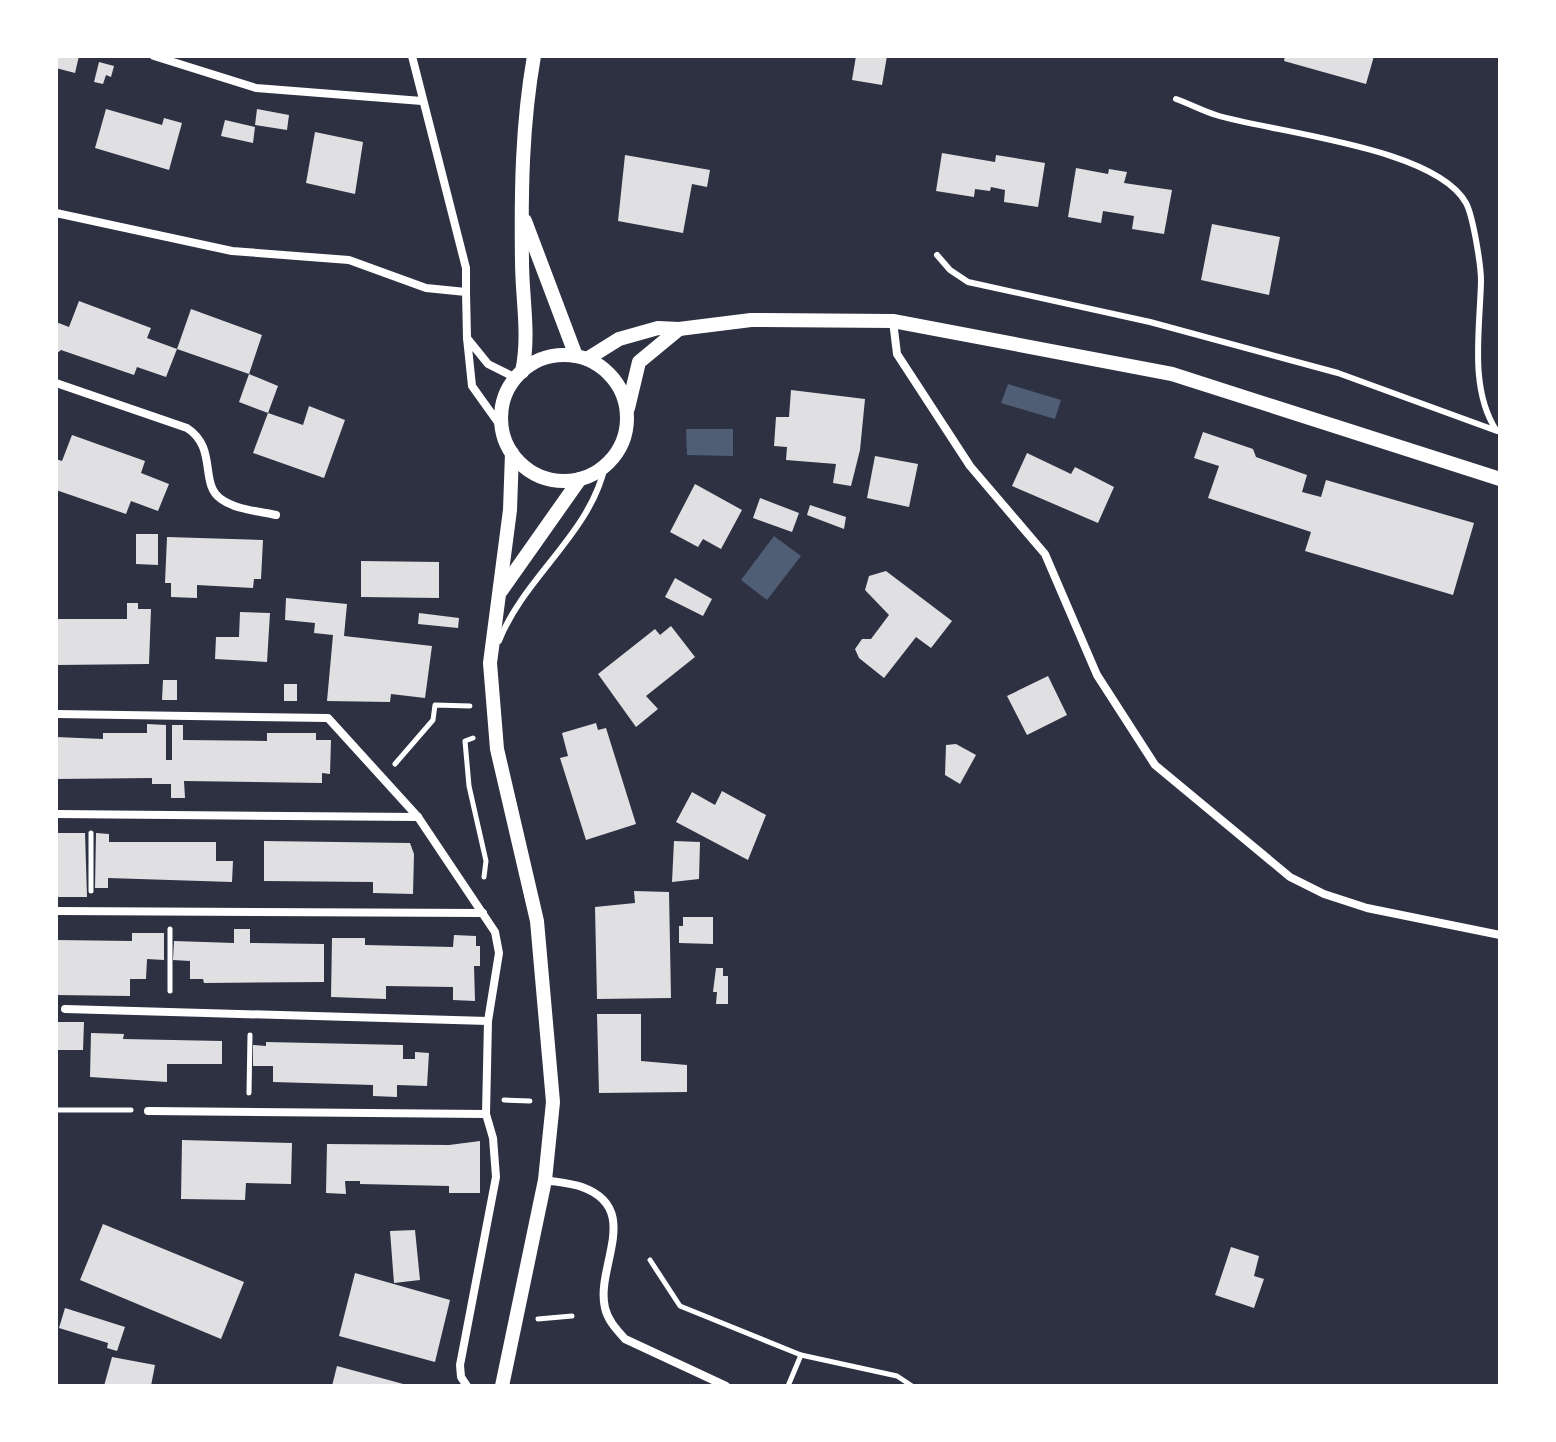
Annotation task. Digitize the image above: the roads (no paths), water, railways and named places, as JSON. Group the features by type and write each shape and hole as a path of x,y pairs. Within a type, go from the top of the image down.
{"street":[{"path":"154,56 256,88 422,101"},
{"path":"412,56 466,268 467,338 472,386 502,428 512,453 520,463 542,476 580,479"},
{"path":"502,428 503,402 519,375 527,345 522,290 521,165 534,56"},
{"path":"56,213 232,251 349,260 426,288 466,292"},
{"path":"523,214 581,357 612,377 623,395 627,415"},
{"path":"519,375 547,357 581,357 643,330 751,320 893,321 1172,374 1500,479"},
{"path":"893,321 897,354 970,466 1045,554 1097,675 1155,765 1290,877 1324,894 1367,908 1500,935"},
{"path":"498,594 580,479 605,466 622,443 639,362 679,329"},
{"path":"467,338 488,364 519,375"},
{"path":"56,383 187,428 200,436 206,450 213,490 219,498 234,506 276,515"},
{"path":"502,1386 545,1180 553,1102 537,921 497,749 490,663 510,510 512,453"},
{"path":"56,714 328,718 418,817 495,932 499,953 488,1021 486,1114 493,1138 496,1177 462,1351 461,1377 467,1386"},
{"path":"56,814 418,817"},
{"path":"56,911 483,913"},
{"path":"65,1009 488,1021"},
{"path":"148,1111 486,1114"},
{"path":"545,1180 582,1187 599,1197 610,1210 616,1229 603,1291 605,1310 613,1326 625,1339 726,1386"}],"lane":[{"path":"1176,99 1216,115 1390,155 1442,180 1466,203 1481,272 1480,391 1485,412 1498,432"},
{"path":"937,255 950,270 968,282 1150,322 1338,373 1498,432"},
{"path":"490,663 506,622 599,495 605,466"}],"water":[{"path":"1008,384 1061,400 1055,419 1001,403"},
{"path":"686,429 733,429 733,456 687,455"},
{"path":"774,536 801,556 767,600 741,580"}]}
